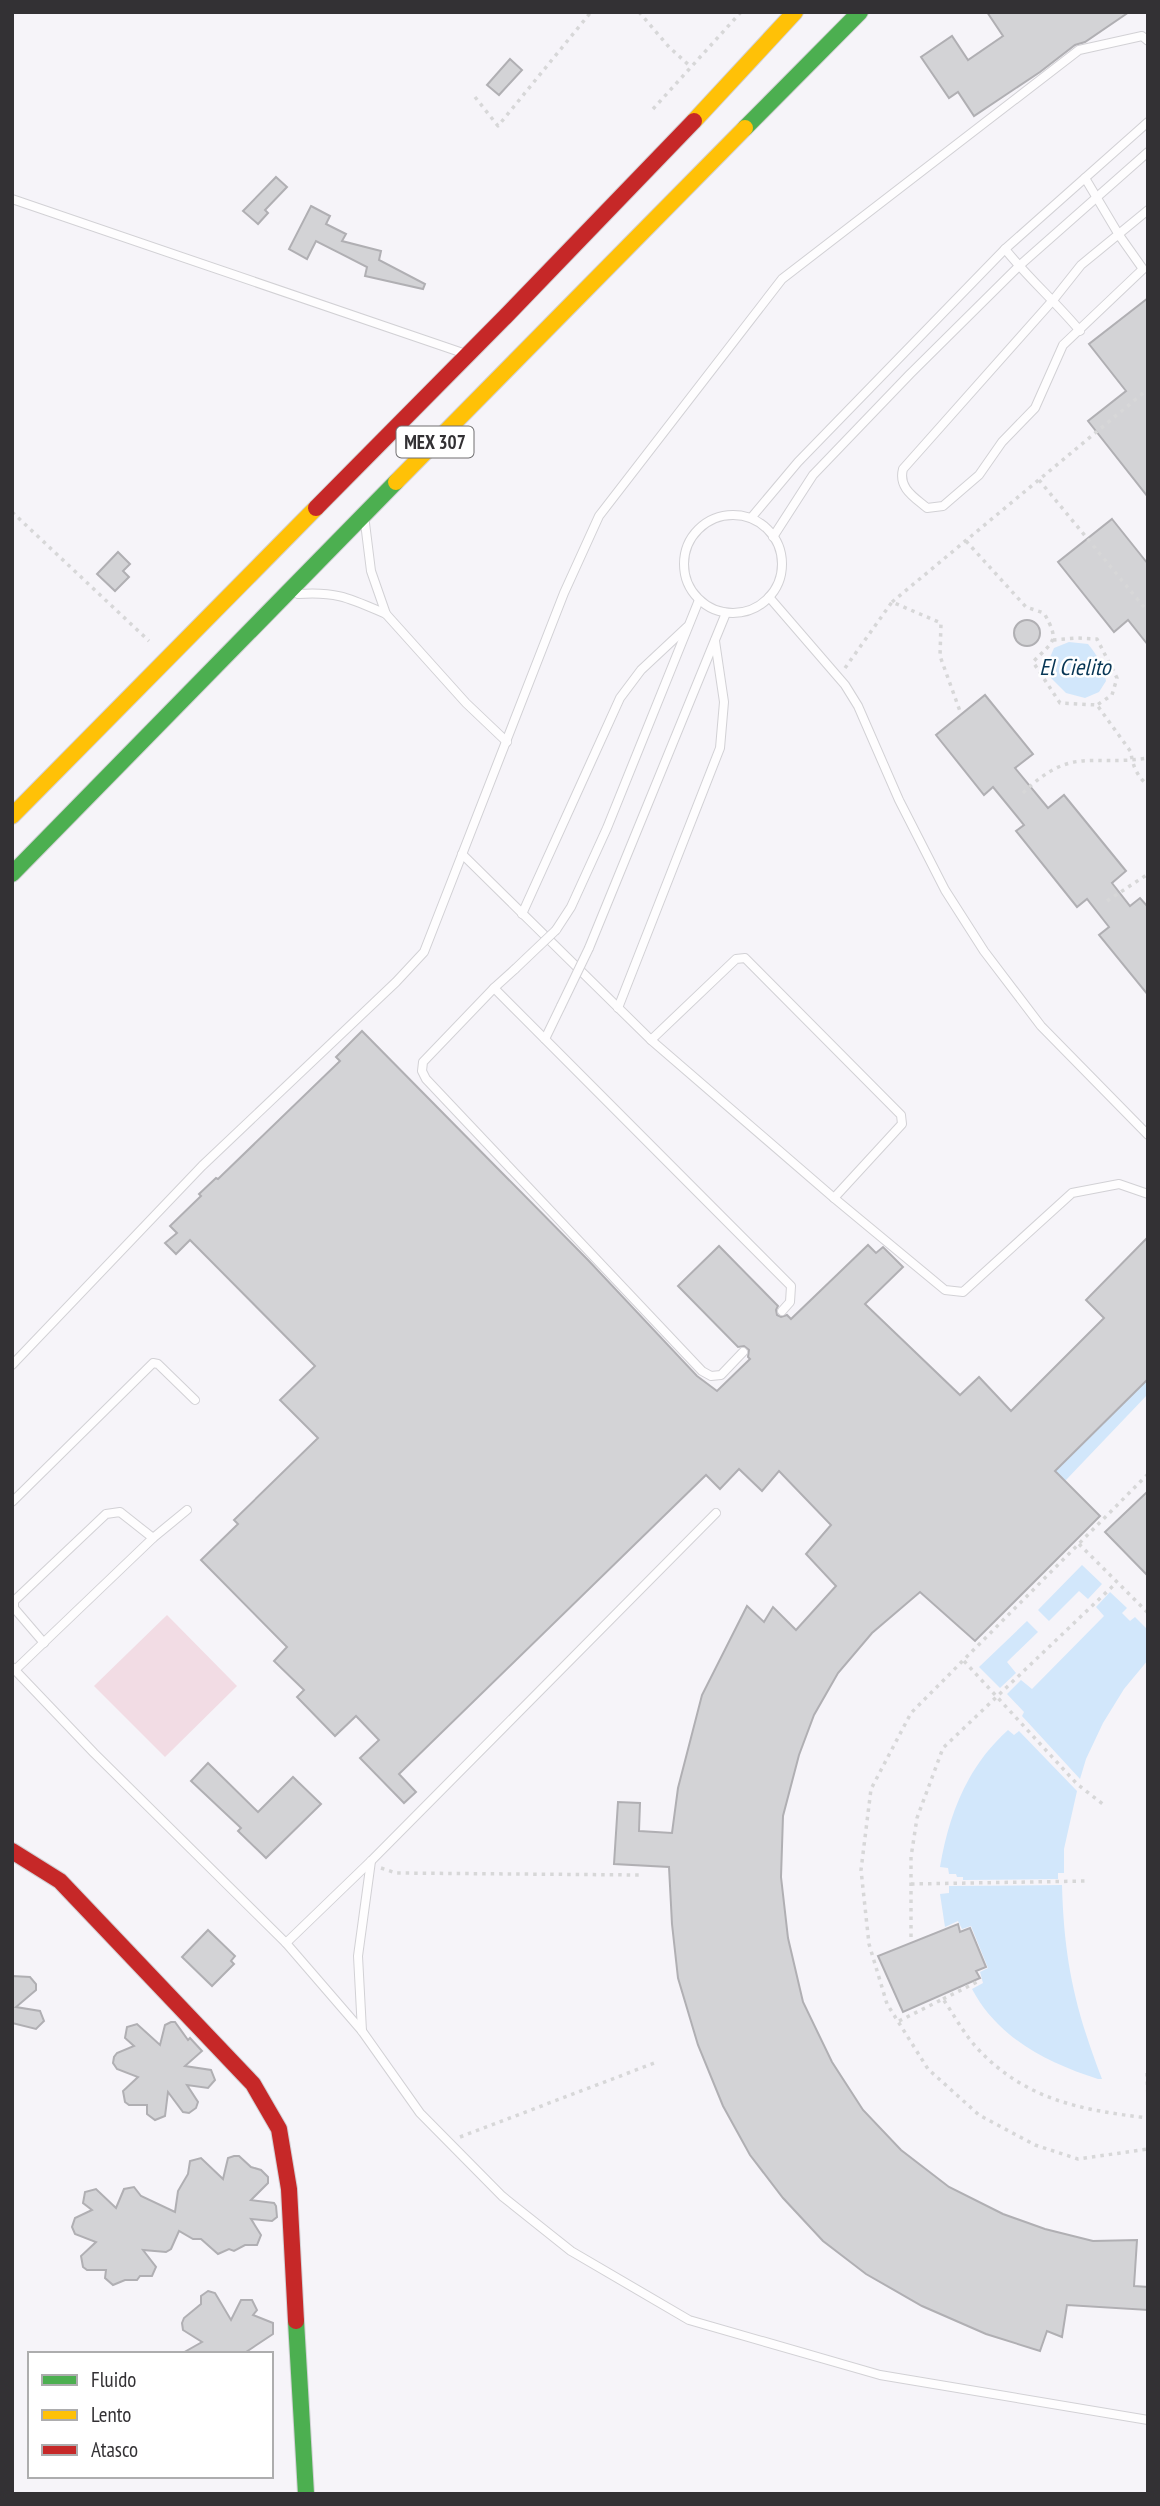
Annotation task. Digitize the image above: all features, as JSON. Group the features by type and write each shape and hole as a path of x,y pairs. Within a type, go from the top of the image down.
{"main road":[{"name":"MEX 307","path":"12,816 166,657 469,355 711,105 795,12"},
{"name":"MEX 307","path":"12,874 860,12"},
{"path":"12,1851 60,1881 253,2084 279,2129 289,2189 306,2494"}],"lane":[{"path":"12,1365 202,1166 396,982 424,952 564,593 599,516 782,279 1079,50 1142,36 1148,41"},
{"path":"751,519 798,462 1005,249 1148,122"},
{"path":"773,537 813,475 910,374 1019,266 1148,152"},
{"path":"1085,178 1119,234 1145,267 1059,351 1035,408 1002,442 979,475 943,506 928,508 905,489 901,477 903,469 1081,265 1119,234 1148,210"},
{"path":"12,199 469,355"},
{"path":"1005,249 1054,299 1080,331"},
{"path":"364,514 371,571 386,614 466,703 506,742"},
{"path":"727,515 751,519 761,524 773,537 781,553 780,576 769,597 750,610 726,613 715,610 699,600 689,587 683,564 689,541 705,523 727,515"},
{"path":"285,595 322,592 345,596 386,614"},
{"path":"769,597 838,676 858,706 899,800 945,890 984,950 1041,1026 1148,1135"},
{"path":"699,600 607,828 571,907 556,930 494,988 423,1062 422,1071 426,1079 702,1371 711,1376 721,1375 743,1352"},
{"path":"545,1040 589,948 726,613"},
{"path":"522,914 620,698 641,670 689,625"},
{"path":"618,1008 720,748 724,702 715,641"},
{"path":"461,854 651,1040 945,1290 963,1292 1072,1193 1119,1184 1148,1194"},
{"path":"651,1040 736,959 745,958 901,1115 902,1124 834,1198"},
{"path":"494,988 791,1286 790,1302 782,1311"},
{"path":"12,1502 153,1363 158,1364 195,1400"},
{"path":"187,1510 153,1538 14,1669 94,1754 286,1942 362,2031 420,2113 502,2196 571,2251 689,2320 880,2375 1148,2420"},
{"path":"44,1643 14,1608 14,1601 106,1514 120,1512 153,1538"},
{"path":"286,1942 371,1861 716,1513"},
{"path":"362,2031 358,1956 371,1861"}],"path":[{"path":"475,97 498,126 592,12"},
{"path":"639,12 669,47 691,67"},
{"path":"653,109 741,12"},
{"path":"838,676 892,602 1148,389"},
{"path":"1039,480 1148,612"},
{"path":"12,512 166,657"},
{"path":"966,541 1026,607 1044,613 1054,632 1053,640 1033,662 1060,704 1097,705 1112,695 1117,678 1097,639 1053,640"},
{"path":"892,602 941,623 940,656 961,714"},
{"path":"1097,705 1132,752 1132,759 1141,780 1148,785"},
{"path":"1023,793 1040,777 1063,764 1084,760 1148,758"},
{"path":"1107,901 1148,874"},
{"path":"1148,1474 911,1713 871,1789 861,1870 869,1944 887,2004 928,2069 979,2115 1035,2145 1078,2159 1148,2149"},
{"path":"1079,1544 1148,1613"},
{"path":"911,1937 911,1857 917,1818 943,1748 1116,1583"},
{"path":"964,1661 1077,1784 1104,1805"},
{"path":"371,1861 384,1870 396,1873 639,1875"},
{"path":"911,1884 1088,1881"},
{"path":"898,2021 979,1981"},
{"path":"943,1999 976,2048 1024,2088 1066,2104 1148,2118"},
{"path":"448,2141 657,2062"},
{"path":"1147,2073 1148,2100"}],"shaded area":[{"path":"167,1615 237,1686 165,1757 94,1686"}],"water":[{"name":"El Cielito","path":"1069,642 1088,644 1097,657 1106,681 1099,692 1085,698 1066,693 1051,678 1049,660 1054,648"},
{"path":"1148,1379 1148,1394 1065,1481 1055,1471"},
{"path":"1082,1565 1102,1584 1088,1599 1079,1591 1049,1621 1038,1610"},
{"path":"1110,1592 1127,1608 1122,1613 1130,1621 1135,1617 1148,1630 1148,1660 1124,1689 1103,1723 1080,1779 1022,1716 1024,1712 1007,1694 1021,1680 1032,1689 1104,1616 1096,1607"},
{"path":"1027,1621 1038,1632 1007,1662 1016,1673 1000,1688 979,1667"},
{"path":"1008,1730 1014,1735 1019,1731 1077,1791 1064,1849 1064,1873 1058,1873 1058,1879 963,1880 963,1877 957,1877 956,1874 949,1874 948,1868 940,1867 949,1828 962,1793 981,1760"},
{"path":"1062,1885 1068,1961 1078,2007 1102,2079 1079,2073 1043,2056 1010,2035 995,2021 972,1989 983,1983 980,1972 988,1968 971,1926 962,1929 958,1921 945,1927 940,1894 949,1893 949,1886"}],"building":[{"path":"987,12 1129,12 1085,42 1075,45 974,116 958,92 949,98 921,57 952,36 968,60 1003,36"},
{"path":"510,59 522,70 499,95 487,85"},
{"path":"276,177 287,187 265,210 268,213 258,224 243,211"},
{"path":"311,206 330,216 326,224 346,234 342,241 381,251 379,260 425,284 423,289 365,276 367,267 316,241 307,259 289,249"},
{"path":"1148,298 1148,497 1088,421 1126,391 1089,344"},
{"path":"1112,519 1148,564 1148,645 1128,620 1114,632 1058,562"},
{"path":"118,552 130,564 123,571 129,577 115,591 97,574"},
{"path":"1027,620 1036,624 1040,633 1036,642 1027,646 1018,642 1014,633 1018,624"},
{"path":"985,695 1033,754 1015,768 1048,808 1064,795 1126,871 1112,883 1130,906 1140,898 1148,907 1148,995 1099,935 1109,927 1087,899 1077,907 1016,831 1024,825 993,787 984,795 936,735"},
{"path":"362,1031 588,1260 697,1376 717,1391 750,1359 749,1350 744,1346 738,1347 678,1286 719,1246 778,1306 777,1315 787,1315 791,1319 868,1245 876,1253 883,1247 903,1267 865,1304 960,1395 979,1377 1011,1411 1104,1318 1086,1300 1148,1237 1148,1379 1055,1471 1100,1516 975,1641 920,1592 872,1633 838,1673 814,1715 799,1755 783,1816 781,1877 788,1938 803,2002 832,2062 863,2110 901,2150 949,2187 1003,2214 1045,2229 1093,2241 1137,2240 1134,2286 1148,2287 1148,2310 1067,2305 1062,2337 1047,2331 1040,2351 986,2334 922,2306 866,2274 823,2241 783,2198 750,2155 723,2106 698,2045 678,1978 669,1867 614,1864 618,1802 640,1803 639,1831 672,1833 678,1788 702,1695 747,1606 764,1622 773,1607 796,1630 836,1586 806,1554 831,1525 779,1471 762,1491 739,1469 720,1489 706,1475 399,1774 416,1792 404,1803 360,1758 379,1740 356,1716 335,1736 297,1697 304,1690 274,1661 287,1647 201,1560 238,1524 234,1520 318,1438 280,1400 315,1366 190,1240 176,1254 165,1243 177,1233 170,1226 201,1196 199,1194 218,1179 340,1061 336,1057"},
{"path":"1148,1491 1148,1576 1105,1532"},
{"path":"208,1763 258,1812 293,1777 321,1804 266,1858 238,1831 241,1828 191,1781"},
{"path":"958,1924 960,1932 970,1928 986,1967 976,1971 980,1978 903,2012 878,1956"},
{"path":"208,1930 235,1956 231,1961 234,1964 212,1986 182,1957"},
{"path":"12,1976 30,1977 36,1984 36,1990 16,2007 40,2011 44,2021 36,2029 12,2023"},
{"path":"175,2022 188,2040 190,2038 202,2051 185,2066 211,2070 215,2080 208,2088 187,2085 198,2102 196,2108 189,2113 183,2112 168,2092 165,2116 155,2120 147,2114 147,2105 129,2105 125,2102 123,2091 138,2077 117,2069 113,2063 117,2053 134,2046 125,2038 127,2027 137,2024 160,2045 165,2025"},
{"path":"239,2156 268,2177 268,2183 251,2200 274,2203 276,2206 277,2217 272,2221 251,2219 261,2235 257,2245 245,2245 234,2251 229,2249 218,2254 201,2239 193,2239 179,2231 171,2249 166,2252 143,2250 156,2267 152,2276 140,2276 137,2280 125,2280 113,2285 105,2278 106,2270 87,2270 83,2267 81,2256 96,2242 75,2234 72,2227 75,2218 92,2210 83,2203 85,2192 96,2189 116,2208 124,2189 134,2187 141,2196 175,2212 178,2191 188,2174 190,2161 201,2158 223,2179 228,2158"},
{"path":"208,2291 215,2293 231,2320 241,2300 252,2300 257,2310 253,2315 273,2323 273,2334 246,2352 184,2352 202,2342 183,2330 182,2323 184,2318 201,2304 201,2296"}],"traffic: fast":[{"path":"745,128 860,12"},
{"path":"12,874 396,482"},
{"path":"296,2321 306,2494"}],"traffic: slow":[{"path":"694,121 795,12"},
{"path":"396,482 745,128"},
{"path":"12,816 316,508"}],"traffic: jam":[{"path":"316,508 694,121"},
{"path":"12,1851 60,1881 253,2084 279,2129 289,2189 296,2321"}]}
